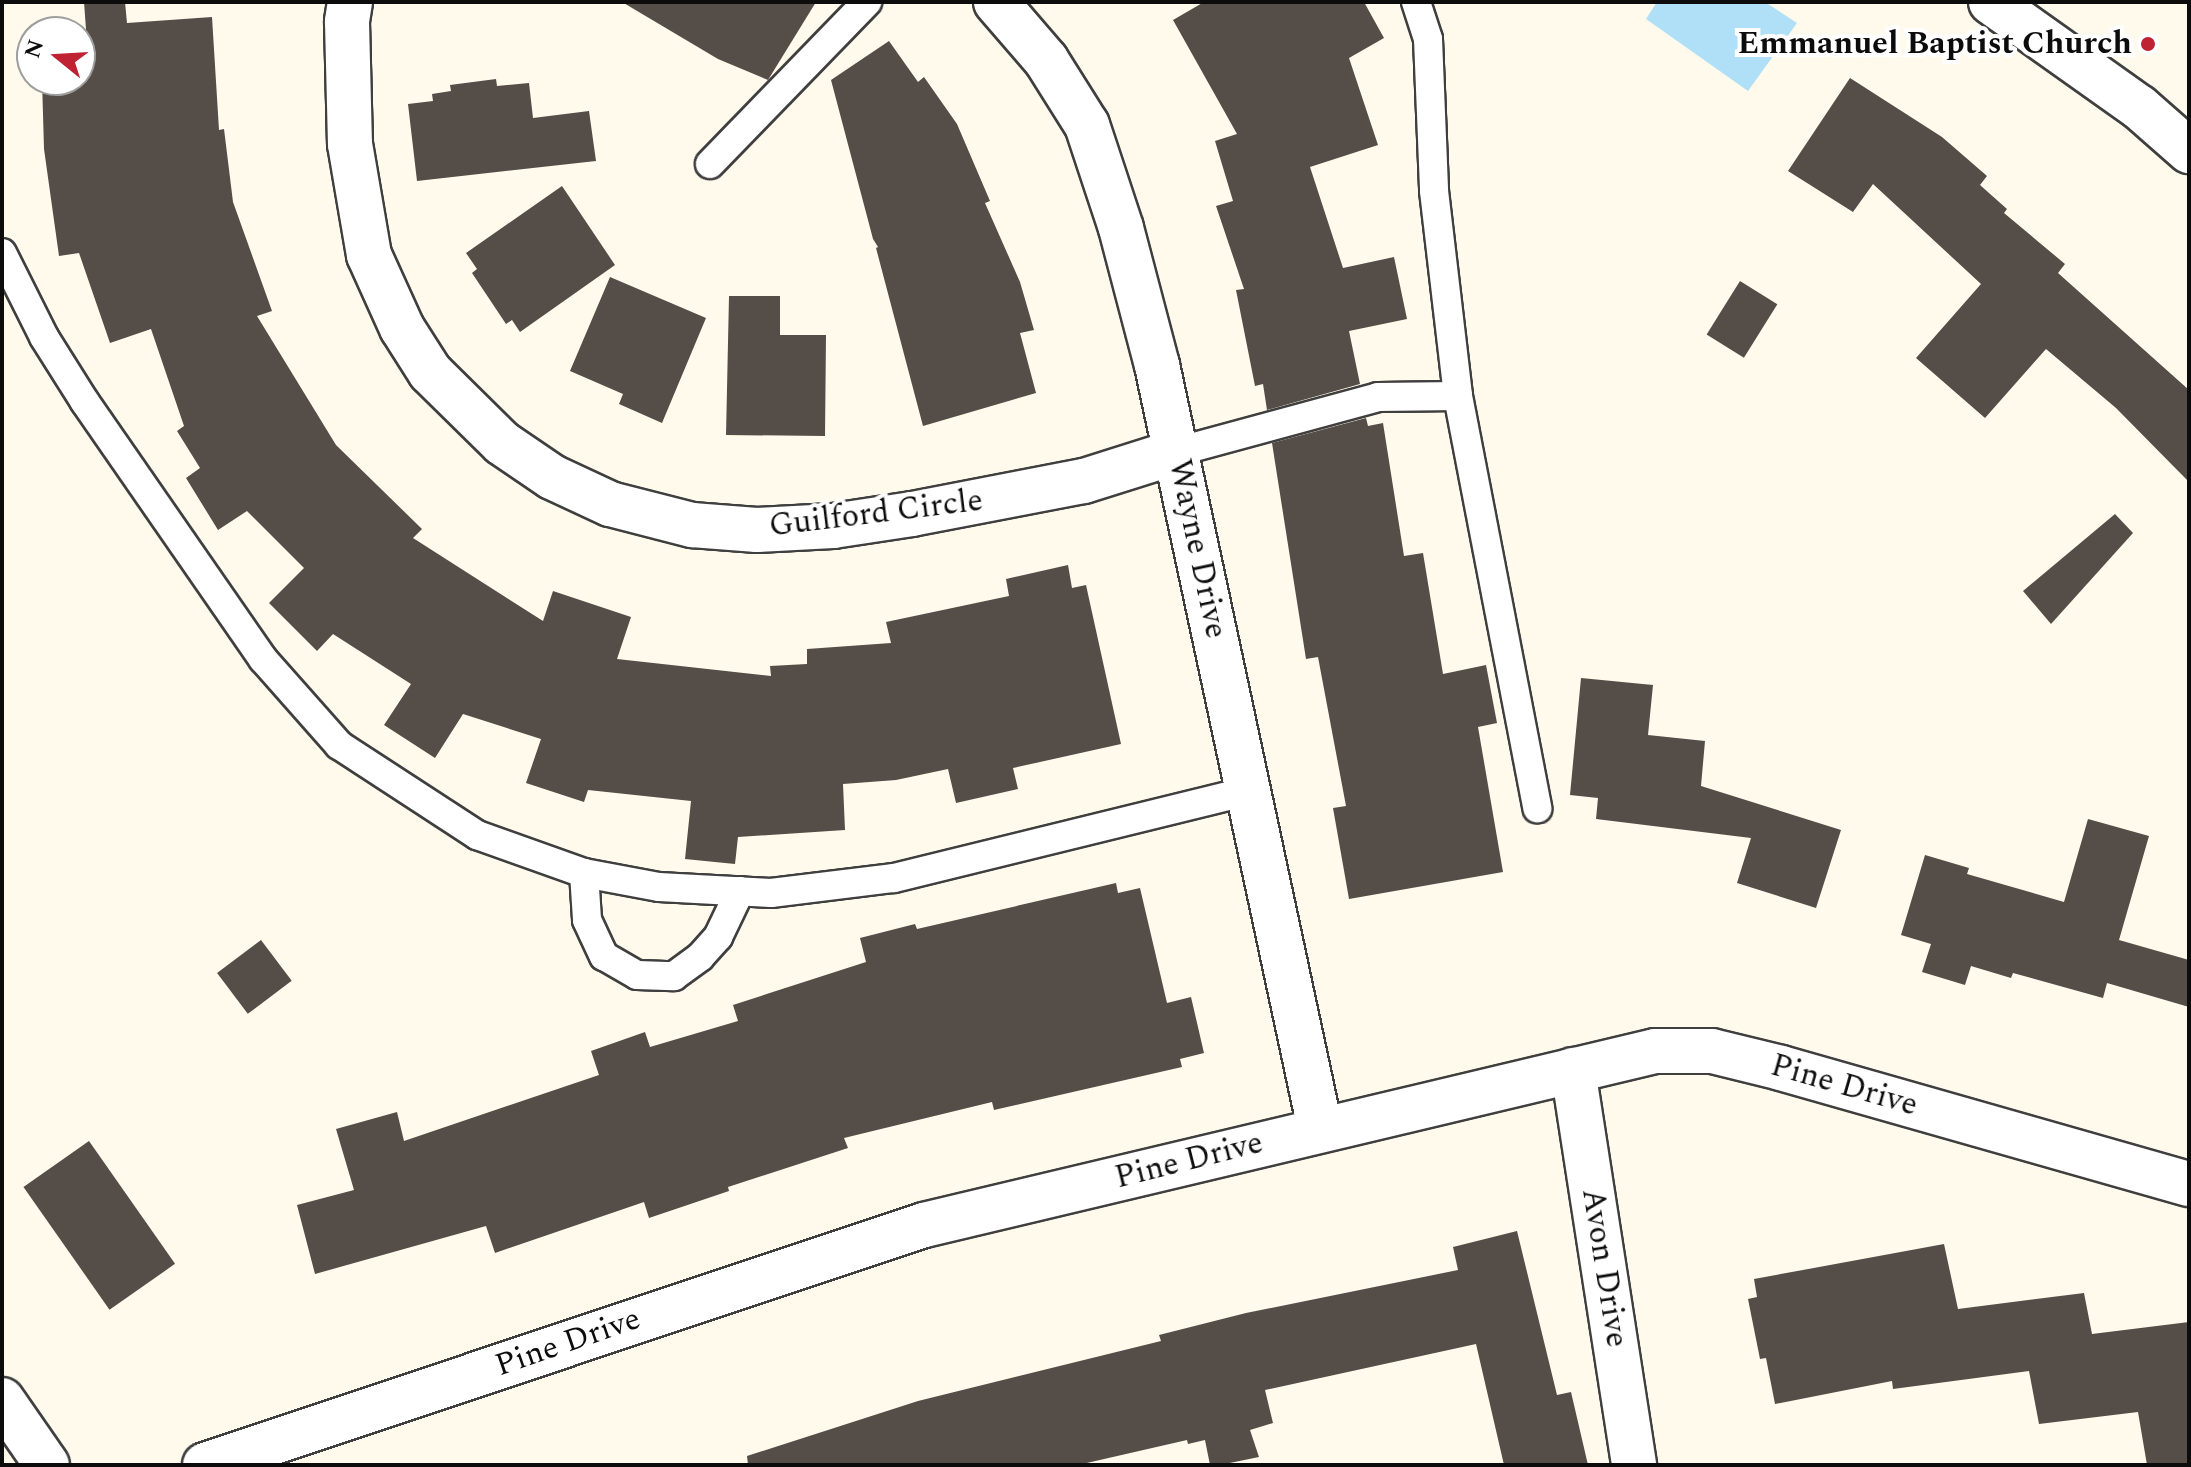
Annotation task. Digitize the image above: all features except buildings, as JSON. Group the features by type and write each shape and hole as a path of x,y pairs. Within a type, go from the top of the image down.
{"street":[{"name":"Guilford Circle","path":"350,2 347,22 350,144 369,255 402,328 430,372 502,443 552,477 610,504 692,525 772,529 833,526 912,514 1084,481 1176,452"},
{"name":"Wayne Drive","path":"996,2 1046,60 1087,125 1125,243 1176,452 1320,1128"},
{"path":"1991,2 2139,107 2189,151"},
{"name":"Pine Drive","path":"205,1465 924,1225 1320,1128 1655,1051 1712,1051 2189,1184"},
{"name":"Avon Drive","path":"1573,1070 1634,1465"},
{"path":"2,1400 47,1465"}],"lane":[{"path":"710,164 867,2"},
{"path":"1416,2 1428,39 1434,191 1458,396 1537,808"},
{"path":"2,253 44,337 85,402 263,659 339,745 477,835 584,873 659,887 771,893 894,878 1248,791"},
{"path":"1176,452 1378,397 1458,396"},
{"path":"584,873 587,920 604,956 637,975 674,976 700,957 718,937 740,891"}],"water":[{"path":"1657,2 1765,2 1797,23 1748,91 1646,19"}],"place":[{"name":"Emmanuel Baptist Church","path":"2148,44"}]}
